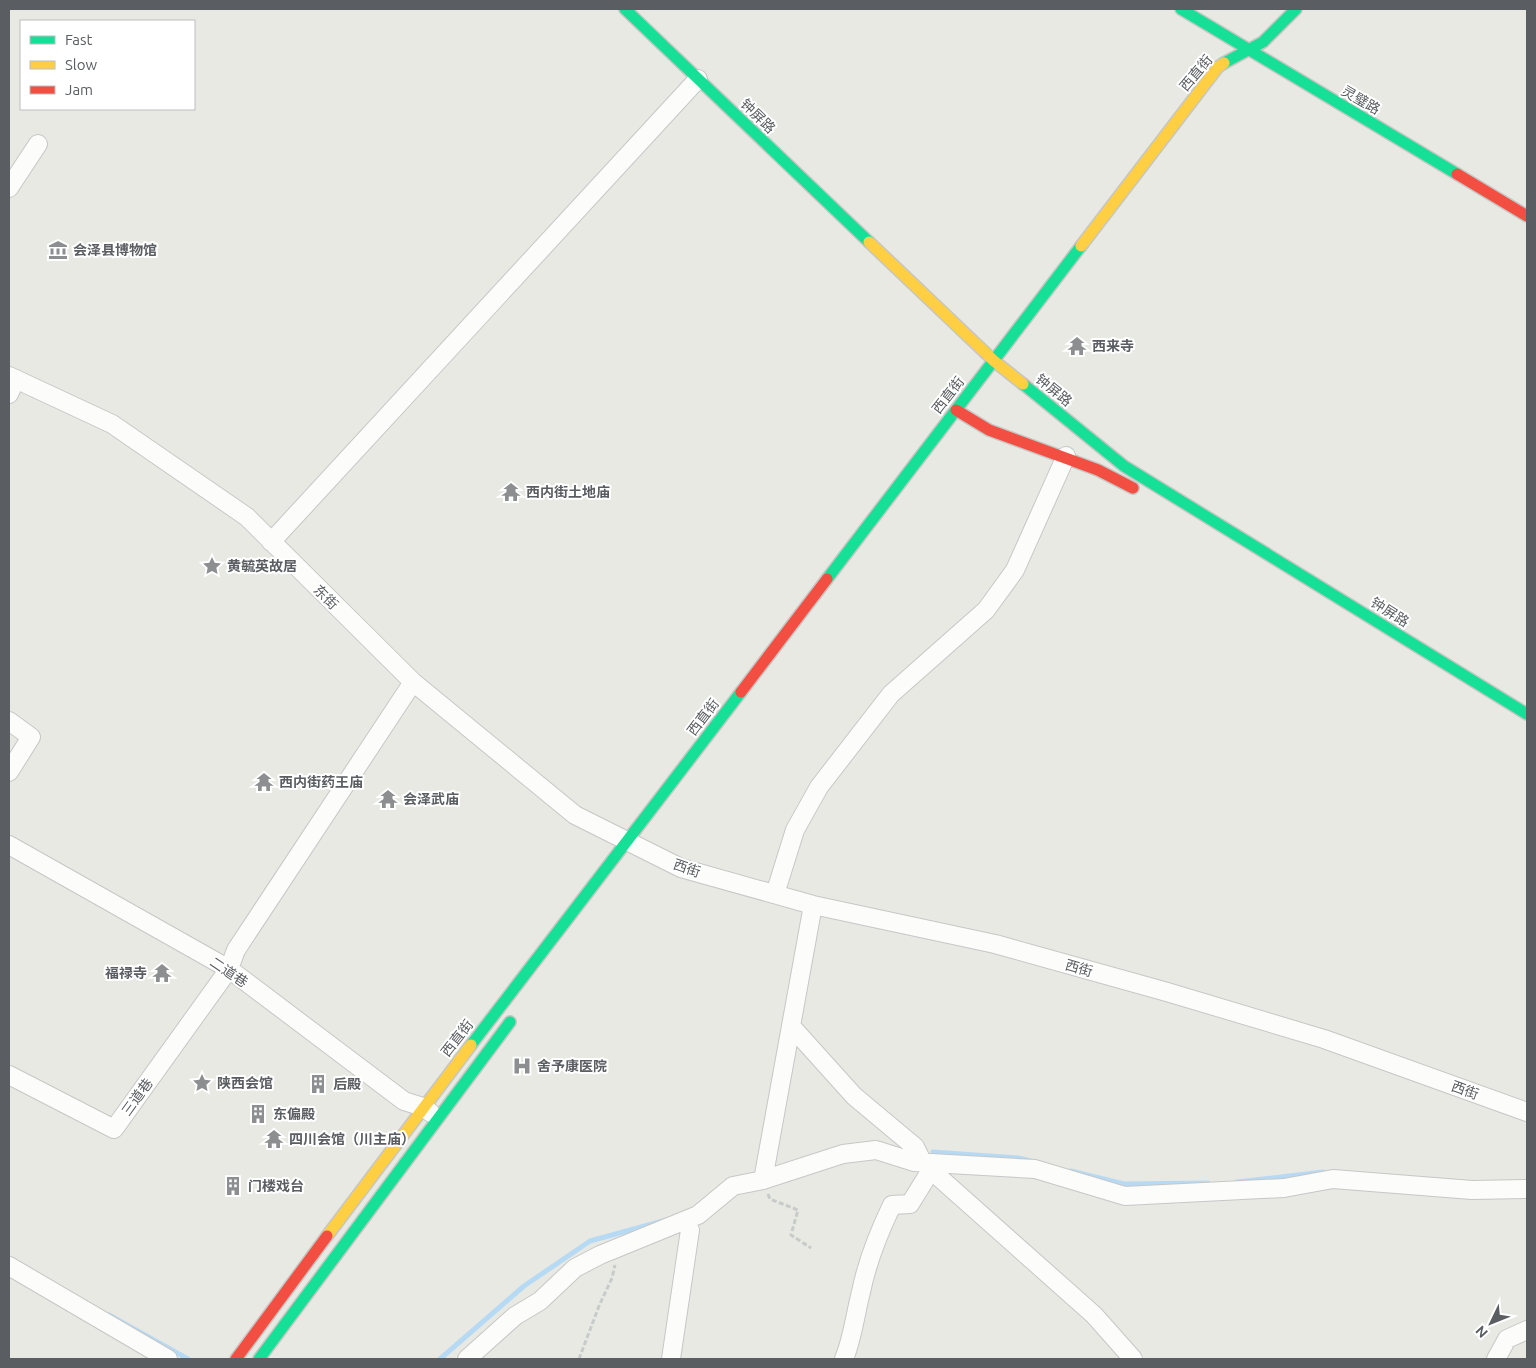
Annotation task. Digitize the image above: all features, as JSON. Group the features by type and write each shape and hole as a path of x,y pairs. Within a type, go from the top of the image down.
{"street":[{"name":"钟屏路","path":"625,9 994,361 1124,466 1527,714"},
{"name":"灵璧路","path":"1181,9 1248,51 1527,216"},
{"path":"1248,51 1266,40 1296,9"},
{"name":"西直街","path":"1202,107 1226,75 1248,51"},
{"name":"西直街","path":"236,1359 639,847 956,410 1218,67 1230,58 1248,51"},
{"path":"271,542 698,79"},
{"path":"9,188 38,144"},
{"name":"东街","path":"11,383 112,424 247,517 413,682 575,815 639,847"},
{"path":"956,410 988,429 1066,456 1113,476 1147,496"},
{"path":"775,894 795,830 819,787 891,694 986,610 1015,570 1066,456"},
{"path":"229,969 236,950 413,682"},
{"path":"9,721 31,737 9,772"},
{"name":"二道巷","path":"9,845 229,969 404,1101 430,1112"},
{"name":"西街","path":"639,847 681,868 813,905 995,944 1167,992 1324,1039 1527,1112"},
{"path":"763,1180 813,905"},
{"name":"三道巷","path":"9,1075 114,1129 229,969"},
{"name":"西直街","path":"259,1359 430,1112 516,1015"},
{"path":"791,1026 854,1096 915,1146 927,1167 1094,1316 1133,1359"},
{"path":"467,1359 514,1316 540,1301 575,1268 619,1248 686,1222 698,1215 733,1186 763,1180 843,1154 876,1150 927,1167 1035,1169 1125,1196 1284,1188 1333,1179 1472,1190 1527,1189"},
{"path":"844,1359 849,1347 861,1291 882,1225 892,1205 910,1204 927,1167"},
{"path":"671,1359 690,1230 686,1222"},
{"path":"9,1266 168,1359"},
{"path":"1496,1359 1507,1339 1527,1330"}],"path":[{"path":"763,1180 770,1199 798,1210 791,1235 811,1248"},
{"path":"579,1359 612,1278 619,1248"}],"waterway":[{"path":"933,1152 1018,1158 1031,1161"},
{"path":"1071,1171 1124,1184 1208,1183"},
{"path":"1237,1182 1323,1172"},
{"path":"440,1359 524,1286 590,1241 663,1221"},
{"path":"109,1315 188,1359"}],"traffic: fast":[{"path":"625,9 869,242"},
{"path":"1181,9 1457,174"},
{"path":"1224,63 1263,42 1296,9"},
{"path":"827,579 1081,246"},
{"path":"1023,384 1124,466 1527,714"},
{"path":"471,1045 741,692"},
{"path":"259,1359 510,1022"}],"traffic: slow":[{"path":"1081,246 1218,67 1224,63"},
{"path":"869,242 994,361 1023,384"},
{"path":"327,1236 471,1045"}],"traffic: jam":[{"path":"1457,174 1527,216"},
{"path":"956,410 989,430 1098,470 1133,488"},
{"path":"741,692 827,579"},
{"path":"236,1359 327,1236"}],"place":[{"name":"会泽县博物馆","path":"58,250"},
{"name":"西来寺","path":"1077,346"},
{"name":"西内街土地庙","path":"511,492"},
{"name":"黄毓英故居","path":"212,566"},
{"name":"西内街药王庙","path":"264,782"},
{"name":"会泽武庙","path":"388,799"},
{"name":"福禄寺","path":"162,973"},
{"name":"舍予康医院","path":"522,1066"},
{"name":"陕西会馆","path":"202,1083"},
{"name":"后殿","path":"318,1084"},
{"name":"东偏殿","path":"258,1114"},
{"name":"四川会馆（川主庙）","path":"274,1139"},
{"name":"门楼戏台","path":"233,1186"}]}
